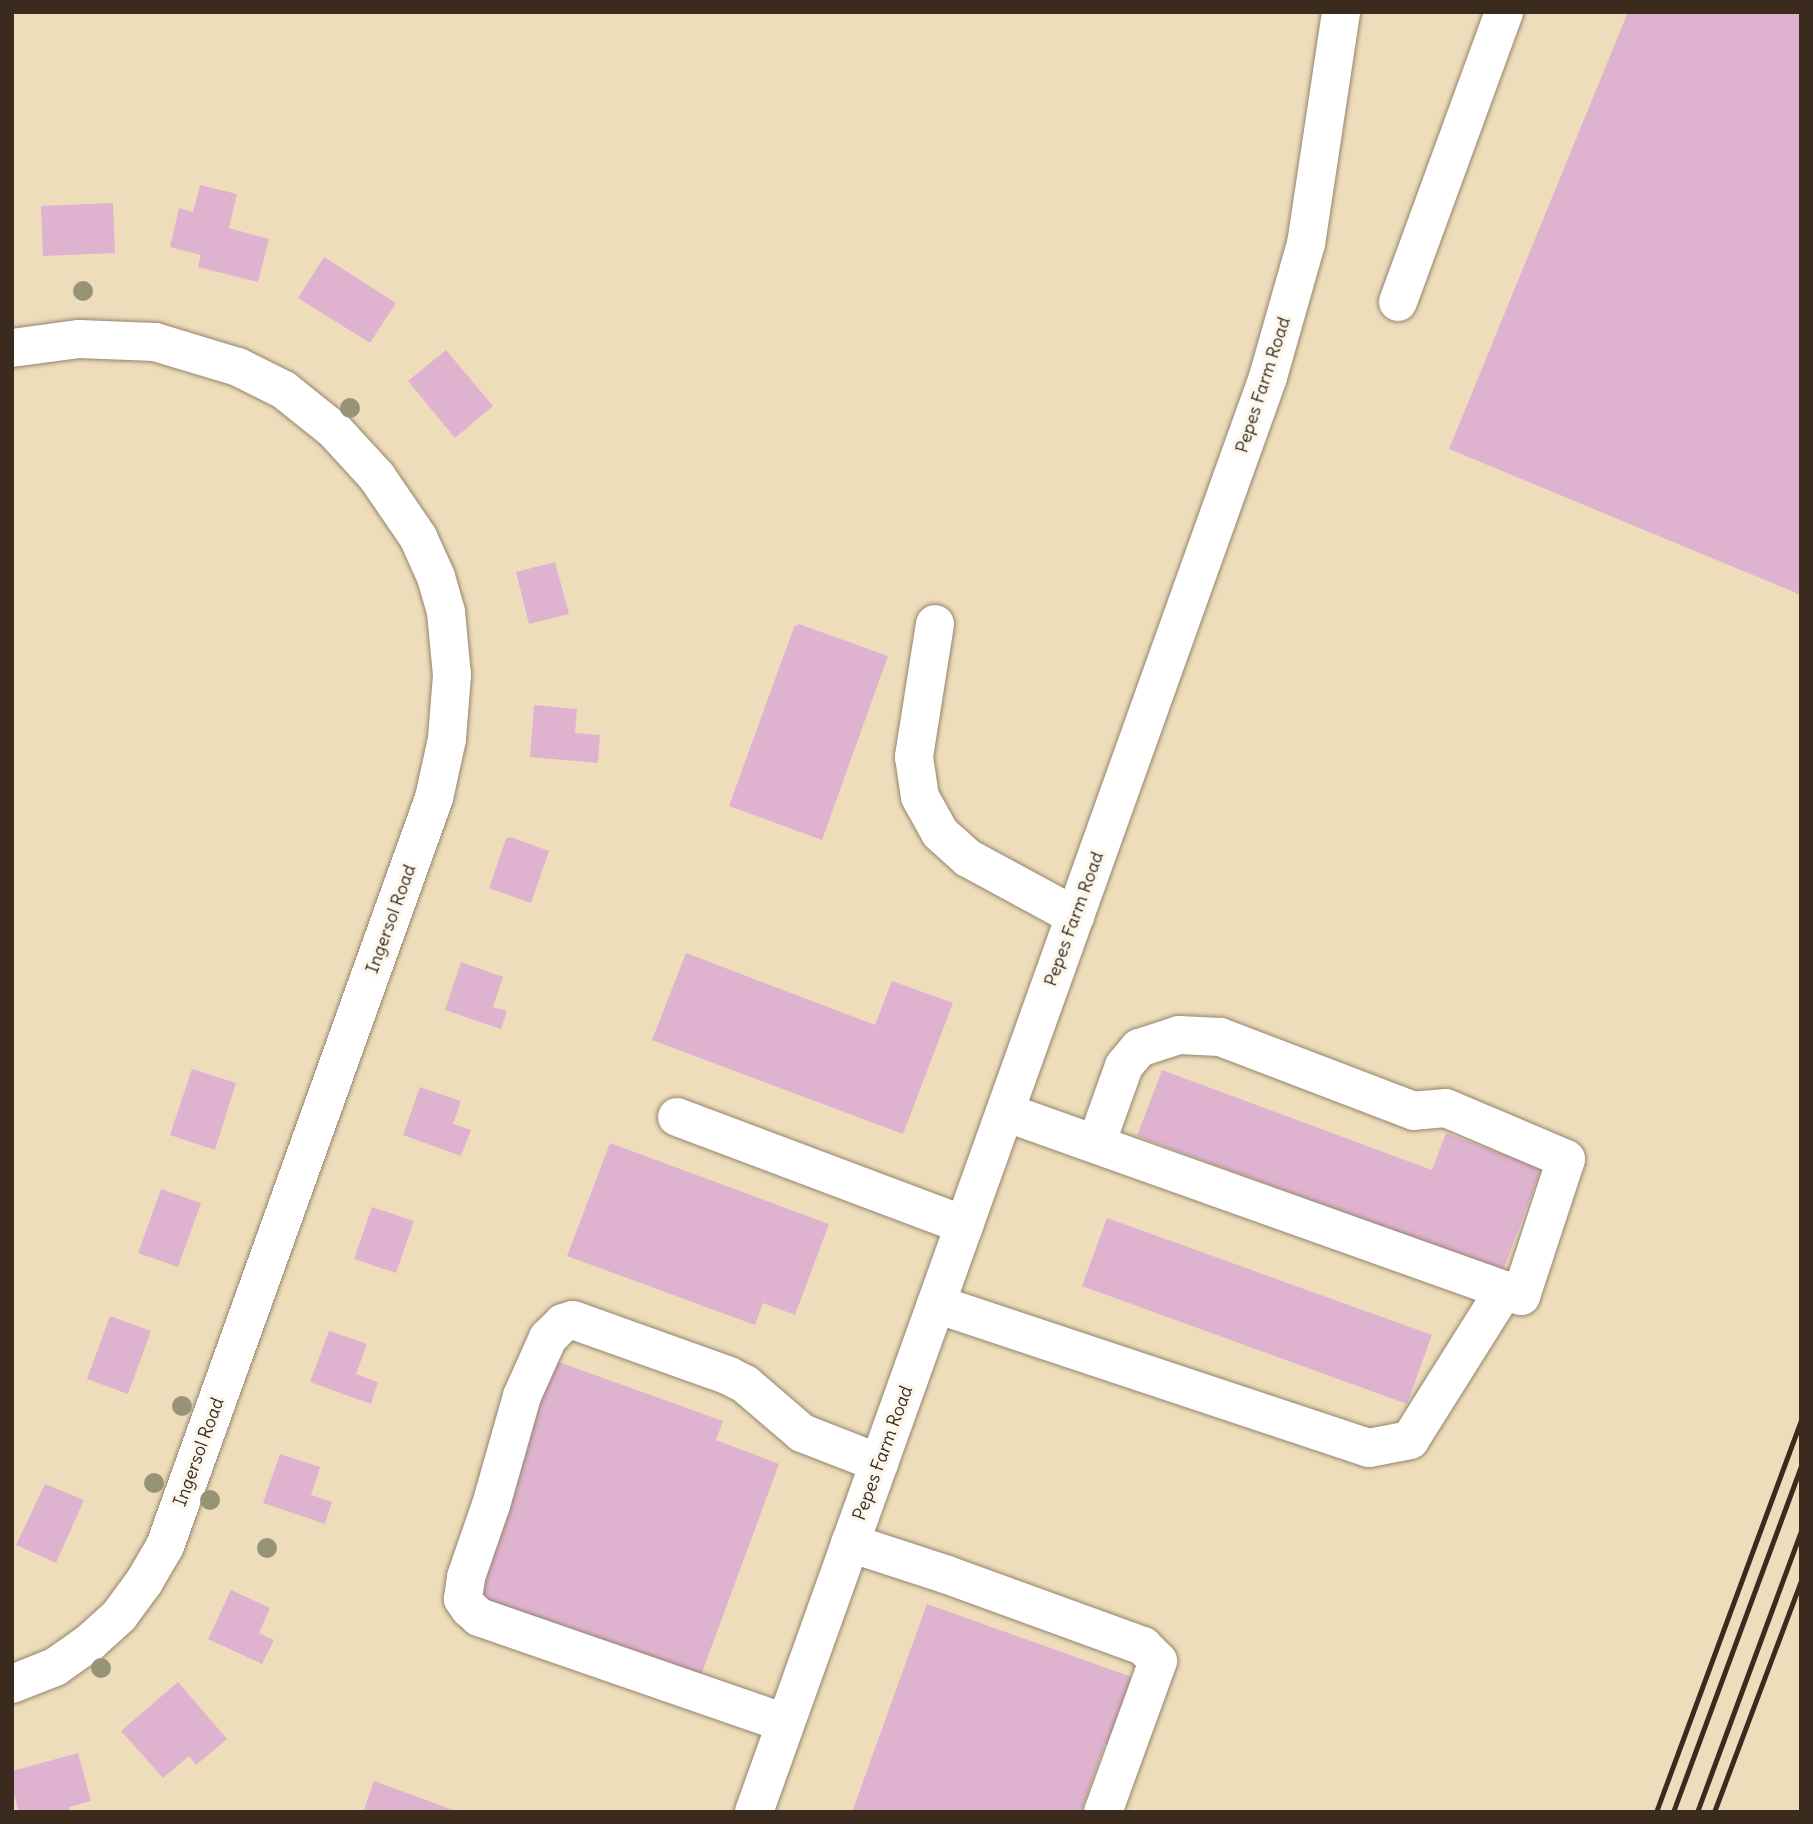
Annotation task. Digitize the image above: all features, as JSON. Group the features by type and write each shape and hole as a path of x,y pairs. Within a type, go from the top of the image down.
{"street":[{"name":"Pepes Farm Road","path":"754,1812 1268,377 1293,293 1312,208 1342,12"},
{"path":"1398,302 1504,12"},
{"name":"Ingersol Road","path":"12,348 79,340 155,342 238,367 284,390 334,430 377,477 418,537 436,577 446,612 452,675 447,739 434,798 165,1546 144,1582 119,1616 89,1643 55,1667 12,1684"},
{"path":"935,624 914,757 920,797 940,833 968,858 1075,916"},
{"path":"1005,1112 1521,1296 1566,1158 1446,1108 1414,1111 1220,1037 1179,1035 1139,1048 1124,1066 1096,1144"},
{"path":"677,1116 964,1225"},
{"path":"936,1304 1368,1448 1410,1440 1504,1290"},
{"path":"785,1723 479,1617 469,1608 463,1599 466,1577 491,1505 522,1396 548,1338 563,1323 573,1320 729,1376 745,1384 802,1433 879,1463"},
{"path":"850,1544 945,1574 1143,1646 1158,1661 1103,1812"}],"building":[{"path":"1628,12 1801,12 1801,595 1449,449"},
{"path":"200,185 237,194 229,228 269,239 258,282 198,267 201,255 170,247 179,208 193,212"},
{"path":"113,203 115,253 43,256 41,206"},
{"path":"324,257 396,303 370,343 298,298"},
{"path":"446,350 493,406 455,438 408,381"},
{"path":"555,562 569,614 529,624 516,572"},
{"path":"799,624 888,656 822,840 729,806 794,627"},
{"path":"534,705 577,709 575,733 600,735 598,763 530,757"},
{"path":"510,837 549,851 531,903 489,888 506,839"},
{"path":"686,953 875,1025 892,981 953,1003 903,1134 652,1040"},
{"path":"461,962 503,977 493,1007 507,1011 501,1029 445,1010"},
{"path":"192,1069 236,1083 215,1150 170,1135"},
{"path":"1162,1070 1432,1170 1446,1133 1541,1169 1503,1271 1137,1136"},
{"path":"420,1087 461,1101 453,1124 471,1130 461,1156 403,1135"},
{"path":"610,1143 829,1224 795,1315 763,1303 755,1325 567,1256"},
{"path":"161,1189 201,1203 178,1267 138,1253"},
{"path":"372,1207 414,1221 396,1273 354,1259"},
{"path":"1107,1218 1432,1335 1407,1404 1082,1286"},
{"path":"110,1316 151,1331 128,1394 87,1379"},
{"path":"329,1331 367,1344 356,1374 378,1382 371,1404 310,1382"},
{"path":"553,1360 723,1421 716,1440 779,1464 697,1686 465,1601"},
{"path":"280,1454 320,1467 311,1495 332,1502 325,1524 263,1503"},
{"path":"45,1484 84,1500 56,1563 16,1545"},
{"path":"231,1590 270,1608 259,1633 274,1640 262,1664 208,1639"},
{"path":"927,1604 1132,1677 1117,1748 1105,1744 1081,1812 852,1812"},
{"path":"178,1682 227,1739 196,1765 189,1756 163,1778 121,1731"},
{"path":"78,1753 91,1801 69,1807 70,1812 19,1812 12,1787 12,1771"},
{"path":"374,1781 456,1811 456,1812 363,1812"}],"railway":[{"path":"1656,1812 1801,1419"},
{"path":"1673,1812 1801,1466"},
{"path":"1697,1812 1801,1531"},
{"path":"1714,1812 1801,1581"}]}
